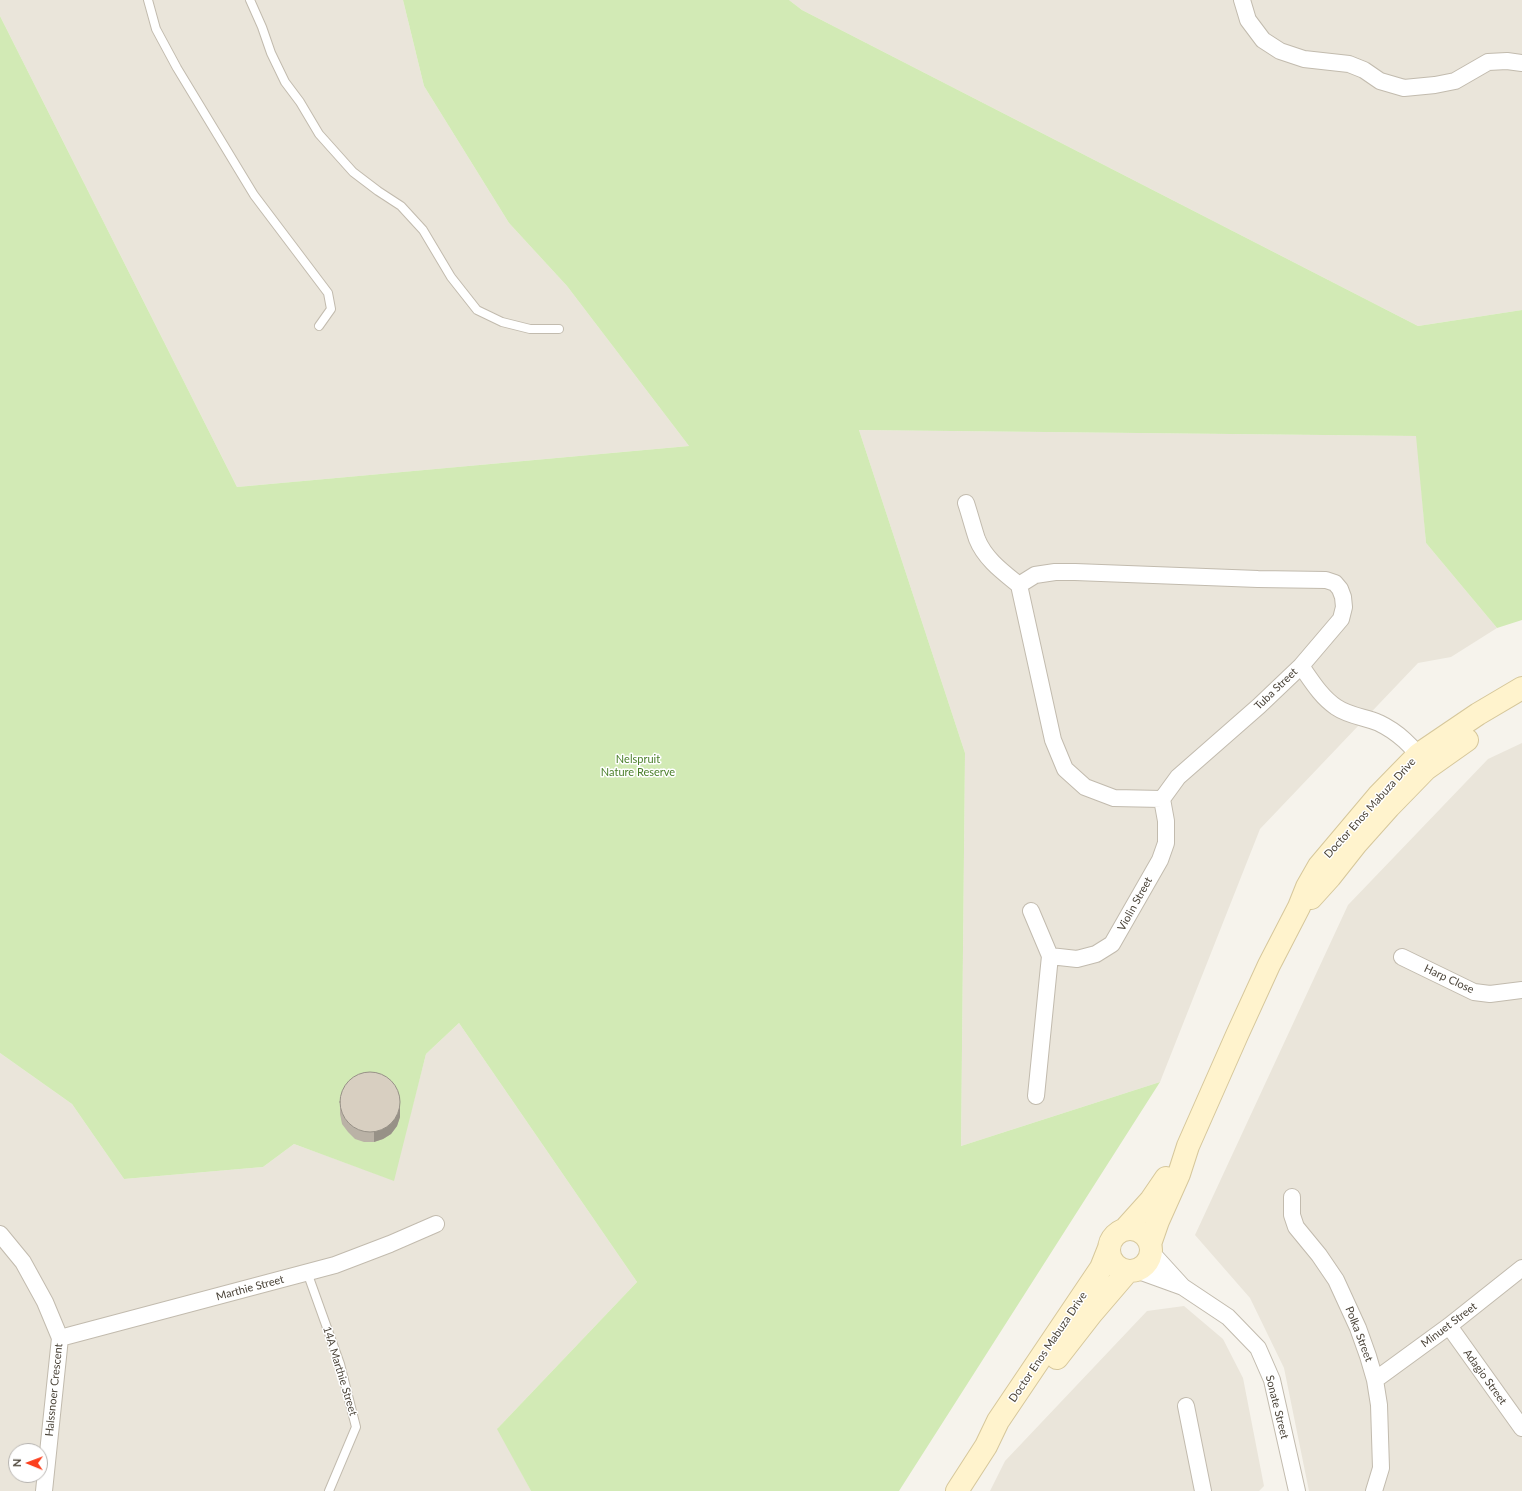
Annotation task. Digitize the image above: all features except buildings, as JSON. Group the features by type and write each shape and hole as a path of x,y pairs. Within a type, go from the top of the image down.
{"main road":[{"name":"Doctor Enos Mabuza Drive","path":"1150,1248 1158,1221 1179,1174 1188,1146 1269,965 1299,907 1314,895 1366,833 1422,762 1478,714 1522,688"},
{"name":"Doctor Enos Mabuza Drive","path":"1422,762 1463,743 1522,705"},
{"name":"Doctor Enos Mabuza Drive","path":"1124,1230 1152,1200 1188,1146"},
{"path":"1132,1229 1140,1232 1146,1237 1150,1248 1148,1260 1143,1266 1132,1270 1120,1268 1114,1263 1110,1256 1109,1248 1112,1240 1117,1234 1124,1230 1132,1229"},
{"name":"Doctor Enos Mabuza Drive","path":"957,1491 986,1446 998,1421 1101,1268 1109,1248"},
{"name":"Doctor Enos Mabuza Drive","path":"986,1446 1005,1425 1092,1313 1132,1270"}],"street":[{"path":"1242,0 1248,20 1259,35 1263,40 1280,51 1304,59 1349,64 1364,70 1380,81 1404,88 1435,85 1455,81 1488,62 1507,61 1522,63"},
{"path":"966,503 978,540 988,557 1000,570 1019,585 1053,740 1065,769 1085,787 1114,798 1162,799"},
{"name":"Tuba Street","path":"1019,585 1035,575 1055,572 1075,572 1326,580 1334,583 1340,589 1344,607 1341,619 1301,666 1178,777 1162,799"},
{"path":"1301,666 1322,694 1336,707 1352,715 1380,723 1396,734 1422,762"},
{"name":"Violin Street","path":"1050,956 1077,959 1096,954 1112,944 1160,860 1166,843 1166,822 1162,799"},
{"path":"1032,911 1050,956 1036,1096"},
{"name":"Harp Close","path":"1402,957 1474,992 1490,994 1522,990"},
{"name":"Polka Street","path":"1292,1197 1292,1214 1296,1227 1319,1255 1336,1280 1358,1328 1375,1380 1379,1405 1381,1468 1372,1489"},
{"name":"Marthie Street","path":"60,1338 336,1265 436,1224"},
{"name":"Halssnoer Crescent","path":"0,1234 24,1262 46,1302 60,1338 44,1491"},
{"name":"Sonate Street","path":"1150,1248 1183,1287"},
{"name":"Minuet Street","path":"1375,1380 1449,1326 1522,1268"},
{"name":"Sonate Street","path":"1132,1270 1183,1287 1228,1317 1258,1348 1272,1380 1297,1491"},
{"name":"Adagio Street","path":"1449,1326 1522,1428"},
{"path":"1186,1406 1204,1491"}],"lane":[{"path":"148,0 156,29 177,68 254,196 328,293 331,309 319,326"},
{"path":"250,0 285,82 300,102 319,134 353,172 401,206 423,230 451,278 477,310 502,322 530,328 558,329"},
{"name":"14A Marthie Street","path":"307,1272 340,1364 356,1427 329,1491"}],"shaded area":[{"path":"0,0 403,0 424,86 509,223 567,286 689,446 237,487 0,16"},
{"path":"789,0 1522,0 1522,310 1418,326 802,10"},
{"path":"859,430 1417,436 1426,543 1497,628 1451,657 1418,663 1260,829 1160,1082 961,1146 965,753"},
{"path":"1522,743 1522,1491 1309,1491 1284,1368 1250,1298 1195,1235 1348,905 1488,759"},
{"path":"459,1023 637,1282 498,1428 531,1491 0,1491 0,1053 72,1104 124,1179 263,1167 294,1144 393,1180 426,1054"},
{"path":"1184,1306 1223,1339 1243,1378 1264,1486 1259,1491 990,1491 1005,1461 1147,1311"}],"green space":[{"name":"Nelspruit Nature Reserve","path":"403,0 789,0 802,10 1418,326 1522,310 1522,620 1497,628 1426,543 1416,436 859,430 965,753 961,1146 1160,1082 899,1491 531,1491 497,1429 637,1282 459,1023 426,1054 394,1181 294,1144 263,1167 124,1179 72,1104 0,1053 0,16 237,487 689,446 567,286 509,223 424,86"}]}
